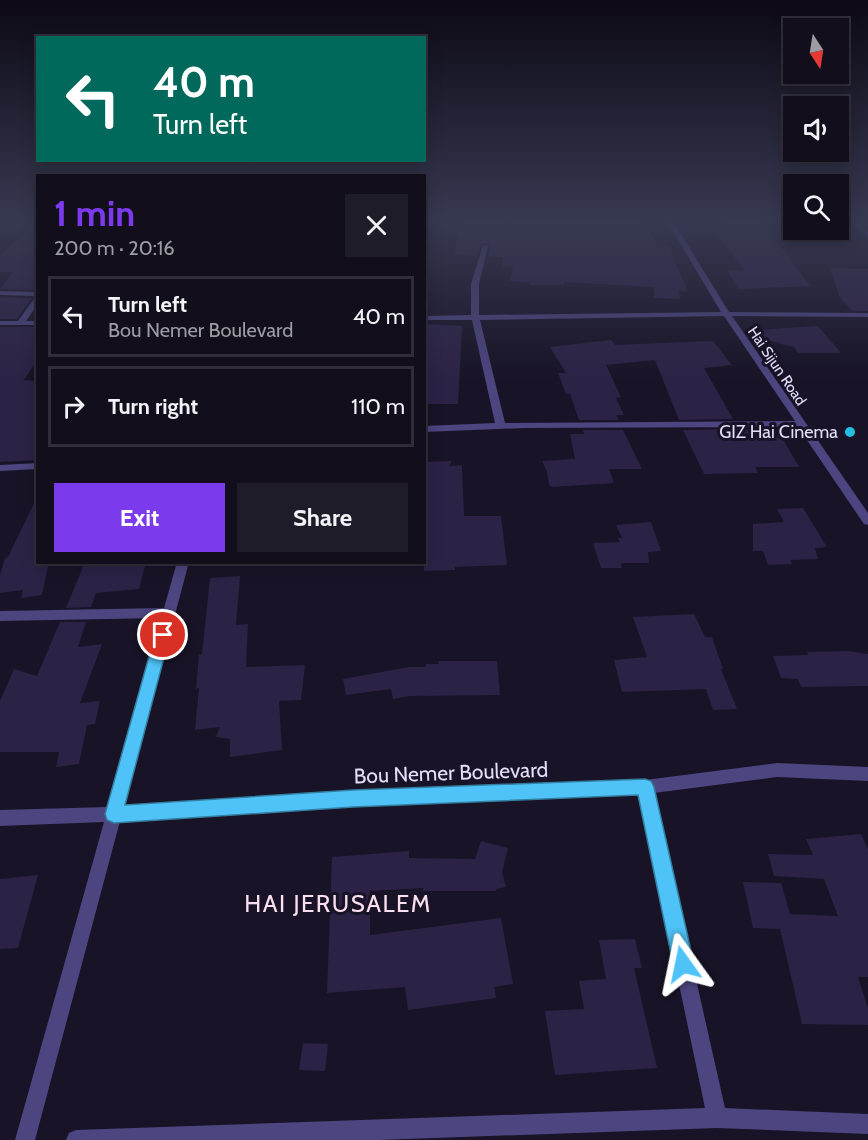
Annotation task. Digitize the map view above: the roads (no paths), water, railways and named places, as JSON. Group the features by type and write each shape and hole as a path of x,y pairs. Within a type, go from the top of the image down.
{"street":[{"path":"478,274 475,284 475,316 501,426"},
{"name":"Hai Sijun Road","path":"702,274 726,314 868,521"},
{"path":"0,293 36,296"},
{"path":"20,323 36,299"},
{"path":"426,318 726,314 868,315"},
{"path":"0,323 36,323"},
{"path":"426,429 501,426 800,424"},
{"path":"0,468 36,466"},
{"path":"26,1140 182,564"},
{"path":"0,616 169,613"},
{"name":"Bou Nemer Boulevard","path":"0,818 114,814 353,798 645,787 777,770 868,774"},
{"path":"645,787 717,1118"},
{"path":"76,1140 717,1118 868,1124"}],"place":[{"name":"GIZ Hai Cinema","path":"850,432"}],"district":[{"name":"HAI JERUSALEM","path":"338,904"}]}
